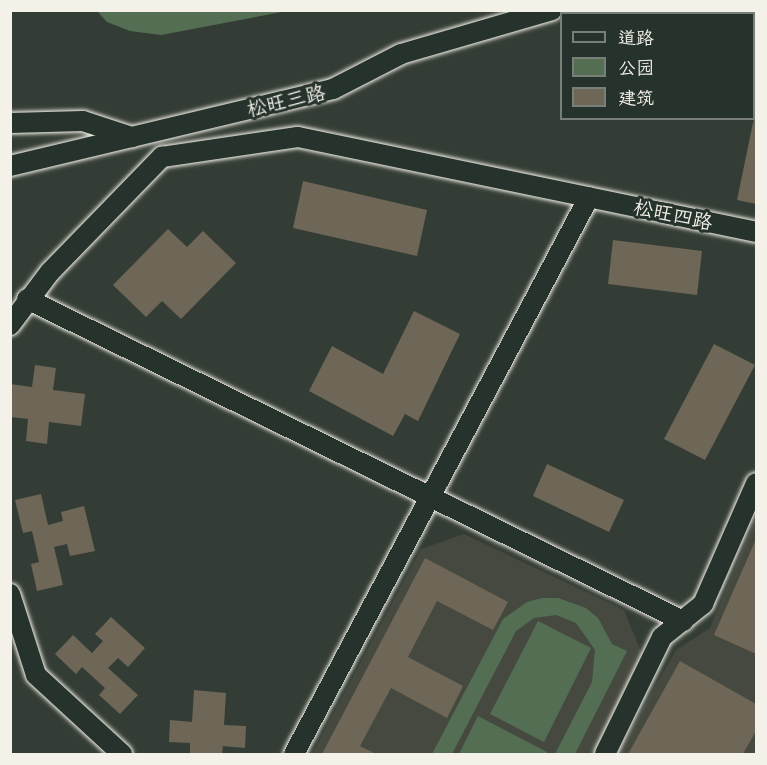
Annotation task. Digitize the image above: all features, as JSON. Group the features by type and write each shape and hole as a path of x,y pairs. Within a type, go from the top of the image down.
{"street":[{"name":"松旺三路","path":"10,166 333,89 401,54 552,10"},
{"path":"10,123 83,121 132,137"},
{"name":"松旺四路","path":"10,325 27,299 162,157 298,137 756,232"},
{"path":"294,754 589,197"},
{"path":"27,299 683,621"},
{"path":"605,754 662,637 703,604 756,483"},
{"path":"12,600 36,675 122,754"}],"shaded area":[{"path":"756,517 756,754 617,754 676,650 710,628"},
{"path":"464,534 624,610 644,659 593,754 312,754 421,549"}],"green space":[{"path":"97,11 287,11 161,35 130,31 107,22"},
{"path":"542,598 558,598 586,608 598,618 612,644 627,651 575,754 555,754 592,682 595,650 576,623 556,615 534,618 516,631 452,754 432,754 503,619 527,602"},
{"path":"538,621 591,648 544,742 490,714"},
{"path":"478,716 547,752 546,754 459,754"}],"building":[{"path":"755,113 756,113 756,204 737,200"},
{"path":"303,181 427,210 417,256 293,228"},
{"path":"168,229 187,247 203,231 236,263 181,319 162,301 146,317 113,285"},
{"path":"613,240 702,251 697,295 608,284"},
{"path":"414,311 460,334 418,421 405,414 393,436 309,391 332,346 383,374"},
{"path":"714,344 755,365 705,460 664,439"},
{"path":"35,365 56,368 53,390 85,394 81,426 49,422 47,444 26,441 28,419 10,417 10,384 32,387"},
{"path":"547,464 624,500 609,532 533,496"},
{"path":"41,494 48,525 63,521 61,512 84,506 95,551 70,556 67,544 54,547 63,585 37,591 31,564 39,562 32,531 23,533 15,500"},
{"path":"756,539 756,654 714,635"},
{"path":"425,558 508,602 493,630 437,601 408,657 463,686 447,718 391,688 360,746 376,754 322,754"},
{"path":"111,617 145,648 128,667 118,658 108,668 138,695 120,714 99,695 105,688 82,667 76,674 55,654 73,635 92,653 103,641 95,634"},
{"path":"680,661 756,704 756,731 743,754 628,754"},
{"path":"194,690 226,693 224,725 246,726 245,748 223,746 222,754 190,754 190,743 169,742 170,720 192,722"}]}
